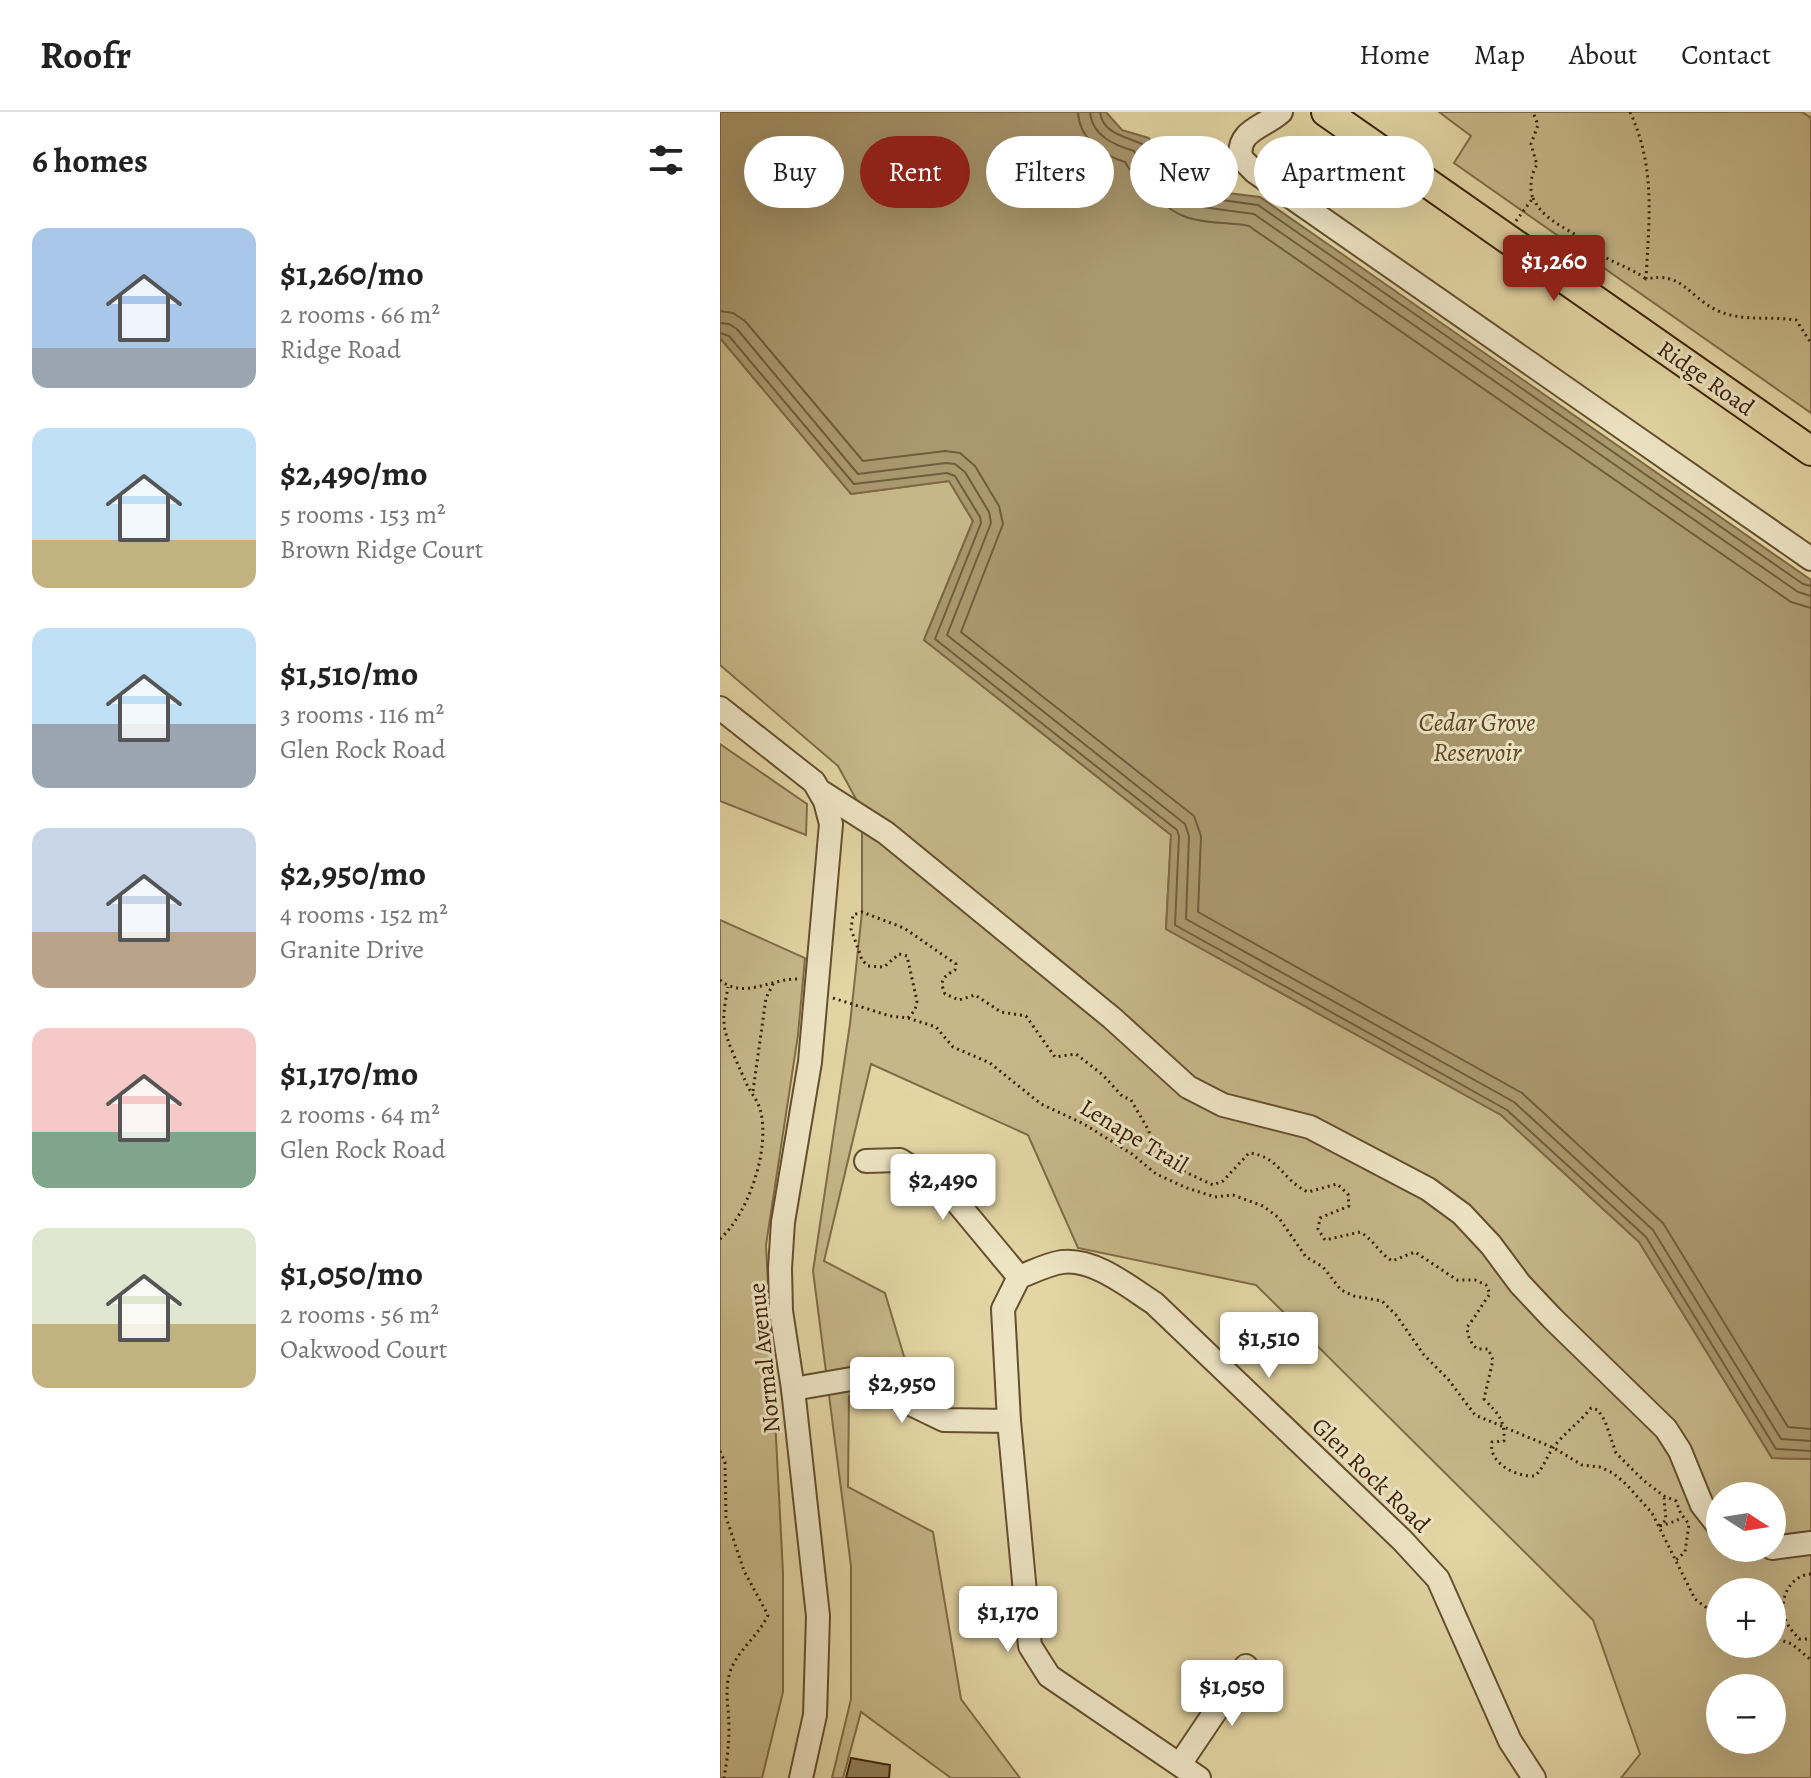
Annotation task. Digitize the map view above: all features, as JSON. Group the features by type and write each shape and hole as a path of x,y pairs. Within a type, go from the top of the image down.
{"main road":[{"name":"Ridge Road","path":"1326,112 1811,451"}],"street":[{"path":"1281,112 1248,133 1242,142 1241,158 1255,172 1811,559"},
{"path":"720,708 807,775 820,791 886,833 1112,1018 1188,1087 1223,1105 1310,1127 1428,1189 1462,1214 1552,1318 1666,1429 1685,1461 1706,1510"},
{"name":"Normal Avenue","path":"801,1778 815,1715 818,1616 793,1389 781,1311 783,1222 810,1062 831,824 820,791"},
{"path":"866,1161 900,1160 945,1188 1019,1277 1003,1309 1009,1421 1030,1646 1049,1676 1199,1778"},
{"name":"Glen Rock Road","path":"1019,1277 1062,1262 1086,1265 1118,1280 1154,1303 1402,1540 1438,1579 1510,1741 1534,1778"},
{"path":"793,1389 857,1378 944,1420 1009,1421"},
{"path":"1786,1546 1811,1543"},
{"path":"1180,1764 1246,1666"}],"path":[{"path":"1533,112 1538,125 1531,144 1537,165 1532,171 1530,193 1537,207 1562,228 1578,236 1601,255 1630,267 1646,279 1661,276 1685,285 1716,310 1761,320 1777,317 1796,320 1811,343"},
{"path":"1630,112 1640,132 1651,195 1646,279"},
{"path":"1505,237 1533,198"},
{"path":"908,1018 915,1010 917,1001 907,956 899,954 884,967 868,966 862,960 851,929 853,915 862,912 904,928 956,964 955,970 942,978 945,994 959,1000 975,995 1001,1012 1026,1016 1055,1057 1076,1054 1103,1075 1122,1096 1131,1100 1149,1131 1151,1148 1164,1167 1183,1171 1213,1185 1223,1181 1249,1153 1262,1154 1278,1165 1299,1188 1308,1192 1333,1183 1348,1194 1349,1206 1320,1218 1318,1229 1325,1240 1360,1232 1373,1240 1377,1249 1392,1261 1415,1252 1457,1280 1475,1280 1486,1285 1490,1294 1467,1327 1469,1340 1477,1349 1488,1349 1493,1360 1484,1399 1501,1415 1504,1441 1492,1442 1491,1449 1501,1464 1516,1475 1535,1476 1554,1448 1591,1408 1598,1410 1616,1453 1643,1480 1676,1501 1682,1517 1689,1524 1685,1552 1676,1560"},
{"name":"Lenape Trail","path":"728,987 752,989 798,979 834,999 936,1027 953,1047 990,1063 1041,1104 1084,1124 1132,1154 1156,1174 1215,1197 1233,1195 1263,1206 1279,1218 1306,1257 1323,1267 1341,1290 1354,1296 1382,1301 1475,1415 1554,1448 1582,1465 1600,1467 1613,1473 1647,1507 1695,1599 1706,1607"},
{"path":"720,980 728,987 723,1023 726,1033 759,1104 762,1118 760,1155 752,1192 744,1201 736,1222 720,1239"},
{"path":"752,1094 766,998 774,982"},
{"path":"720,1451 725,1462 726,1517 744,1571 768,1615 755,1638 736,1659 726,1687 728,1746 724,1778"},
{"path":"1659,1526 1666,1520 1664,1496"},
{"path":"1659,1526 1682,1517"},
{"path":"1799,1639 1786,1622 1782,1607 1791,1583 1798,1576 1811,1574"},
{"path":"1792,1644 1799,1639 1811,1639"},
{"path":"1786,1642 1811,1660"}],"shaded area":[{"path":"1439,112 1802,112 1811,118 1811,413 1454,163 1471,136"},
{"path":"720,338 851,494 949,481 973,521 924,640 1171,835 1166,929 1501,1115 1639,1242 1772,1458 1811,1459 1811,1778 1621,1778 1640,1754 1593,1620 1256,1285 1078,1248 1028,1135 871,1064 824,1261 885,1293 906,1363 849,1396 848,1487 933,1532 961,1699 1020,1778 951,1778 861,1712 843,1778 832,1778 851,1699 851,1566 813,1271 850,1024 862,912 862,810 838,766 720,665"},
{"path":"720,744 807,804 806,835 720,801"},
{"path":"720,920 805,958 798,1035 766,1245 783,1573 783,1692 762,1778 720,1778"}],"water":[{"name":"Cedar Grove Reservoir","path":"720,112 1106,112 1122,130 1142,136 1130,136 1130,208 1238,208 1238,194 1254,196 1254,208 1276,208 1811,580 1811,1459 1772,1458 1639,1242 1501,1115 1166,929 1171,835 924,640 973,521 949,481 851,494 720,338"}],"building":[{"path":"851,1758 890,1765 889,1778 846,1778"}]}
